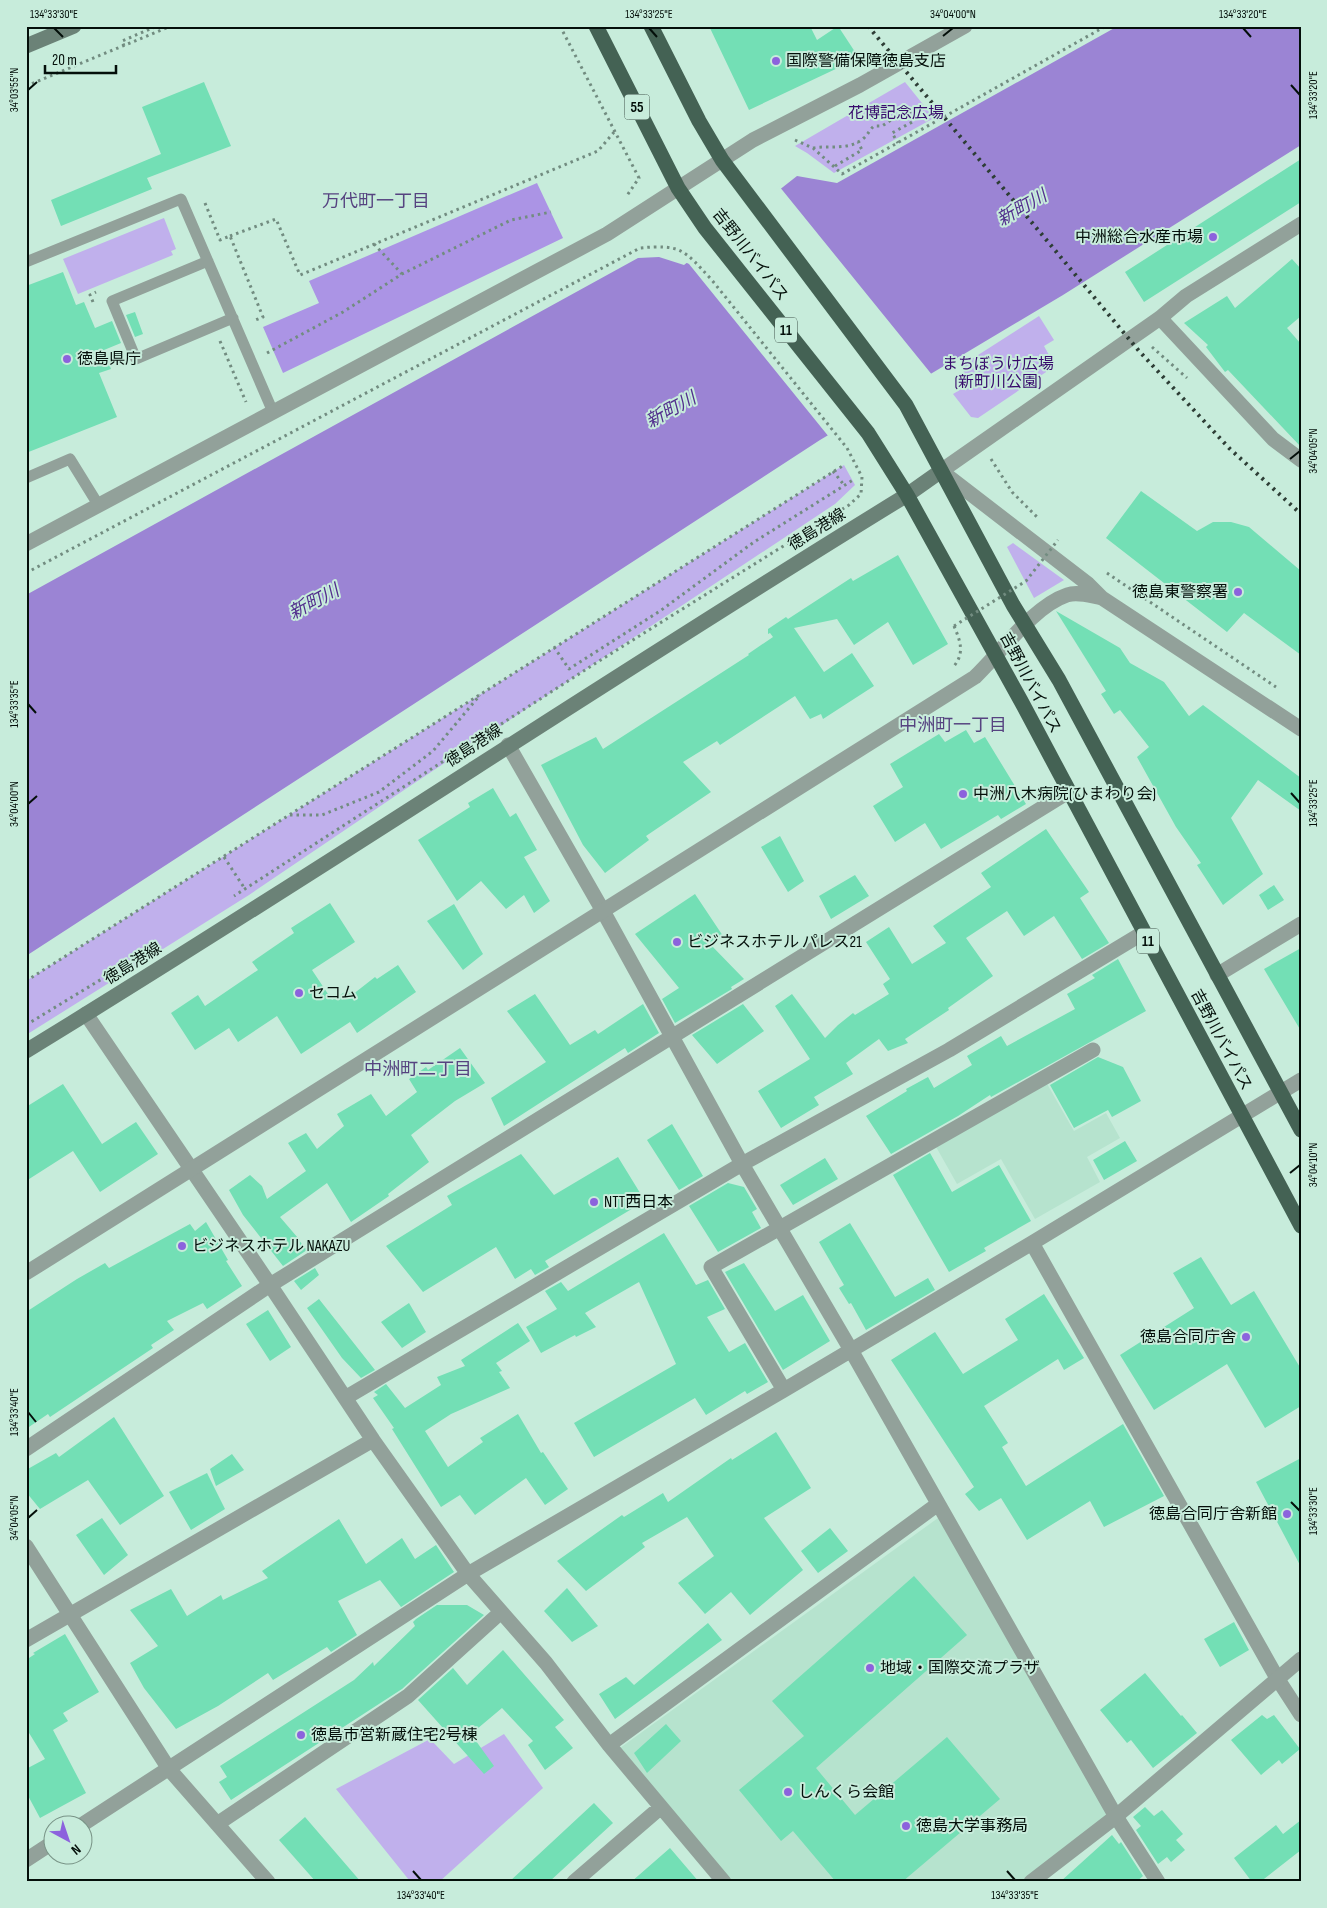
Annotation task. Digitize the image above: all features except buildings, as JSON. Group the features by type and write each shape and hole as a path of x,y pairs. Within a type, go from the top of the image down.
{"highway":[{"name":"55","path":"596,26 678,188"},
{"name":"吉野川バイパス","path":"651,26 698,121 722,160 750,200 906,405 965,518 1059,680 1301,1130"},
{"name":"吉野川バイパス","path":"678,188 705,228 868,433 907,494 1301,1226"}],"main road":[{"path":"26,46 74,26"},
{"name":"徳島港線","path":"26,1051 255,908 508,745 941,471"}],"street":[{"path":"26,544 607,234 752,140 860,85 964,26"},
{"path":"1301,224 1186,296 1160,318 941,471 1088,584 1102,598 1301,729"},
{"path":"1160,318 1273,440 1301,460"},
{"path":"26,1273 975,677 996,657 1025,624 1051,603 1069,594 1102,598"},
{"path":"508,745 603,911 742,1164 851,1350 1115,1815 1158,1882"},
{"path":"26,1449 270,1285 673,1038 1068,792"},
{"path":"1217,975 1301,924"},
{"path":"345,1398 742,1164 949,1050 1143,933"},
{"path":"86,1014 190,1170 270,1285 372,1440 468,1574 546,1663 609,1745 724,1882"},
{"path":"784,1390 711,1267 1093,1050"},
{"path":"92,1818 468,1574 1032,1243 1301,1080"},
{"path":"1032,1243 1277,1678 1301,1715"},
{"path":"26,1640 372,1440"},
{"path":"609,1745 938,1504"},
{"path":"26,1546 169,1768 268,1882"},
{"path":"217,1824 408,1696 501,1612"},
{"path":"1031,1882 1114,1818 1115,1815 1301,1659"},
{"path":"574,1882 661,1807"},
{"path":"26,1860 42,1850"}],"lane":[{"path":"26,262 181,199 273,412"},
{"path":"208,261 112,300 136,359 233,318"},
{"path":"26,478 70,459 99,506"}],"path":[{"path":"124,46 122,41 157,26"},
{"path":"26,86 171,26"},
{"path":"560,26 639,178 624,200"},
{"path":"792,138 813,148 842,174 1106,26"},
{"path":"813,148 827,145 841,147 852,145 864,138 874,126 882,126 908,109 914,121 892,133 898,143"},
{"path":"205,203 220,240 276,219 300,275 598,151 615,131"},
{"path":"834,166 862,150 858,142"},
{"path":"266,353 343,312 402,274 511,220 551,212"},
{"path":"230,236 263,317 252,322 256,330"},
{"path":"374,244 402,274"},
{"path":"26,573 640,248 674,247 692,258 847,448 862,477 861,494 849,505 596,663 229,899"},
{"path":"217,336 246,402"},
{"path":"263,345 270,361"},
{"path":"990,453 991,462 1012,492 1042,523"},
{"path":"26,981 844,465"},
{"path":"834,471 844,485"},
{"path":"554,647 569,669 660,612 754,542 853,480"},
{"path":"1058,535 1066,541"},
{"path":"952,668 959,660 961,654 959,636 954,626 1026,582 1058,540"},
{"path":"1104,571 1284,692"},
{"path":"290,815 322,815 379,792 433,751 482,693"},
{"path":"224,857 245,889"},
{"path":"26,1025 139,956"}],"shaded area":[{"path":"537,183 563,238 283,373 263,327 319,303 309,281"},
{"path":"1046,1082 1074,1131 1106,1113 1120,1138 1087,1157 1100,1182 1035,1219 1001,1159 957,1184 935,1145"},
{"path":"938,1518 1114,1818 1031,1882 724,1882 620,1748"}],"green space":[{"name":"花博記念広場","path":"905,82 934,118 834,173 795,146"},
{"path":"164,218 176,249 171,251 173,255 78,294 63,259"},
{"name":"まちぼうけ広場 (新町川公園)","path":"1039,316 1054,340 1044,346 1055,366 978,418 971,417 953,394 963,388 964,364"},
{"path":"844,465 855,485 835,504 249,895 26,1035 26,981"},
{"path":"1013,543 1064,580 1034,598 1007,547"},
{"path":"504,1734 543,1788 439,1882 409,1880 336,1789 430,1739 454,1764"}],"water":[{"name":"新町川","path":"1118,26 1301,26 1301,145 1063,295 820,440 26,956 26,595 638,258 659,257 684,265 797,176 837,183"}],"pier":[{"path":"779,186 933,376 829,437 689,264 685,262"}],"railway":[{"path":"868,26 1139,351 1229,448 1301,514"}],"place":[{"name":"国際警備保障徳島支店","path":"776,61"},
{"name":"中洲総合水産市場","path":"1213,237"},
{"name":"徳島県庁","path":"67,359"},
{"name":"徳島東警察署","path":"1238,592"},
{"name":"中洲八木病院(ひまわり会)","path":"963,794"},
{"name":"ビジネスホテル パレス21","path":"677,942"},
{"name":"セコム","path":"299,993"},
{"name":"NTT西日本","path":"594,1202"},
{"name":"ビジネスホテル NAKAZU","path":"182,1246"},
{"name":"徳島合同庁舎","path":"1246,1337"},
{"name":"徳島合同庁舎新館","path":"1287,1514"},
{"name":"地域・国際交流プラザ","path":"870,1668"},
{"name":"徳島市営新蔵住宅2号棟","path":"301,1735"},
{"name":"しんくら会館","path":"788,1792"},
{"name":"徳島大学事務局","path":"906,1826"}],"district":[{"name":"万代町一丁目","path":"376,201"},
{"name":"中洲町一丁目","path":"953,725"},
{"name":"中洲町二丁目","path":"418,1069"}]}
